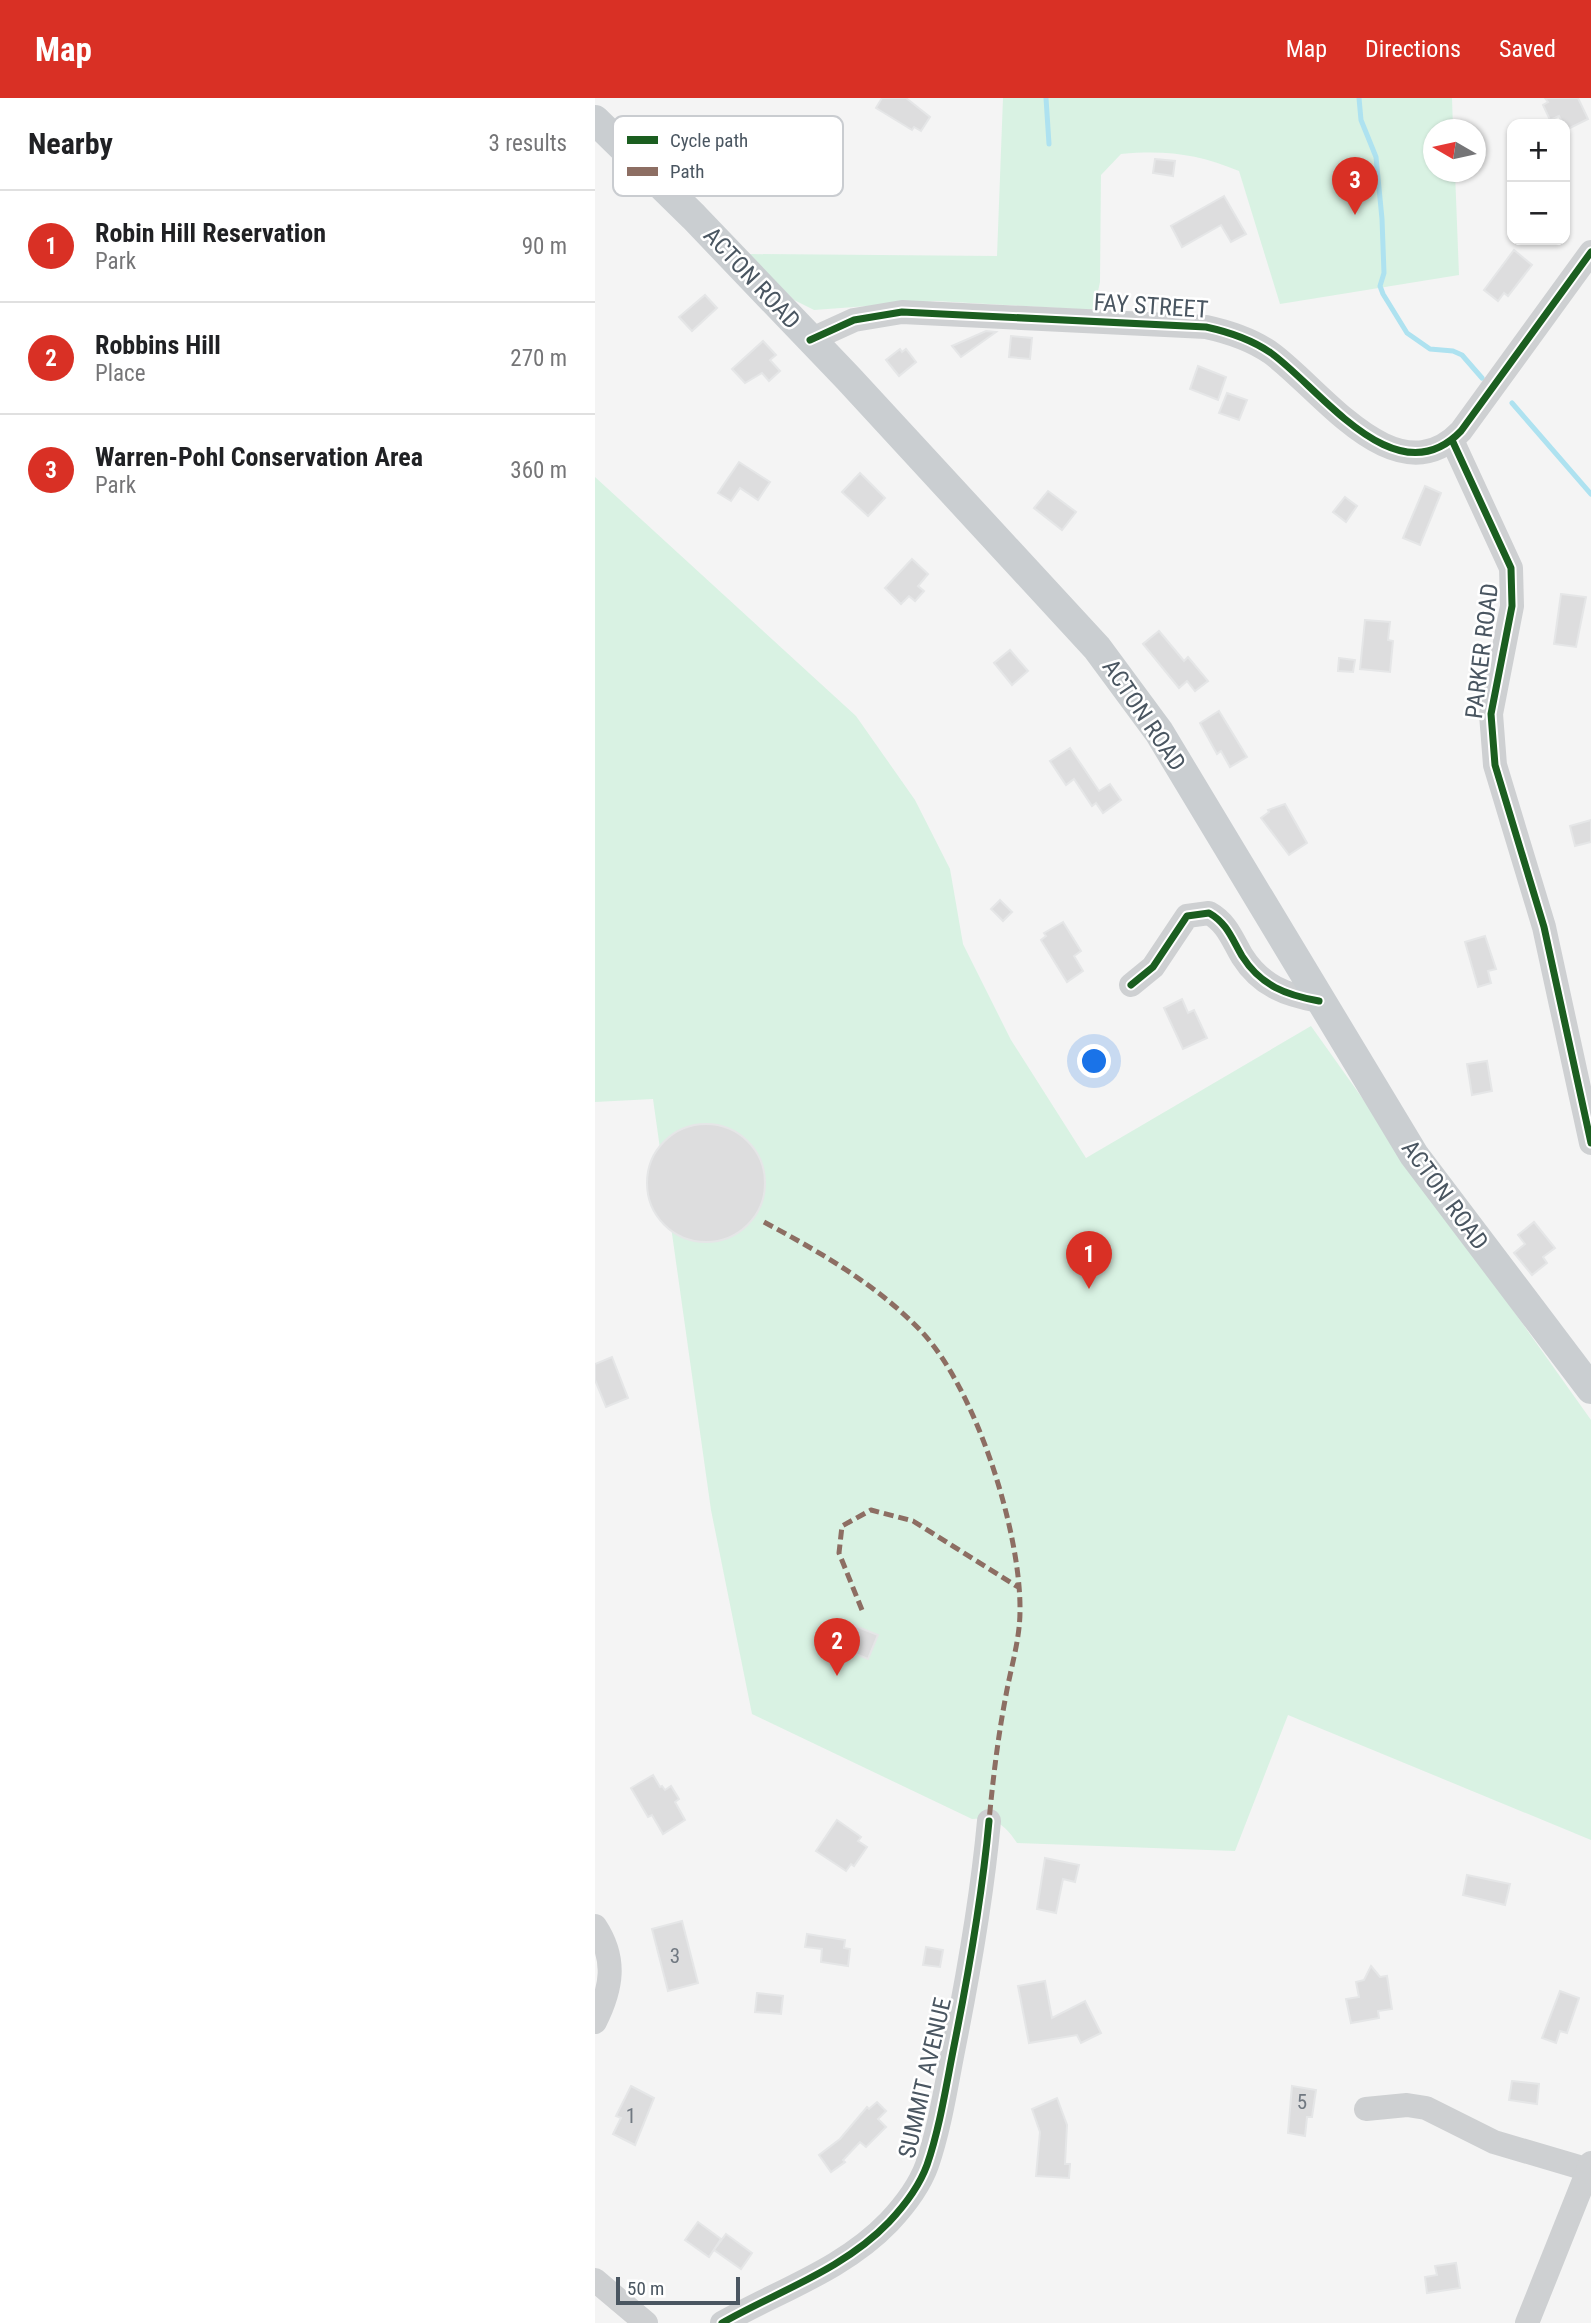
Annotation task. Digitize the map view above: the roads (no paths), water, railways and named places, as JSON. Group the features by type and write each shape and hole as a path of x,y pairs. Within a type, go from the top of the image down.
{"main road":[{"name":"ACTON ROAD","path":"595,120 613,138"},
{"name":"ACTON ROAD","path":"673,196 1066,611 1129,689 1187,777 1319,1002 1414,1155 1591,1389"}],"street":[{"path":"1452,440 1591,252"},
{"name":"FAY STREET","path":"810,340 854,320 902,312 1206,327 1240,336 1272,353 1343,417 1380,444 1399,451 1418,452 1436,449 1452,440"},
{"name":"PARKER ROAD","path":"1452,440 1511,568 1512,606 1491,714 1495,765 1544,926 1591,1143"},
{"path":"1131,985 1153,967 1187,916 1209,913 1220,919 1243,957 1262,981 1285,995 1319,1002"},
{"name":"SUMMIT AVENUE","path":"722,2323 819,2273 856,2249 888,2224 916,2189 938,2124 967,1982 984,1884 989,1821"},
{"path":"595,1926 611,1958 611,1974 608,1991 595,2022"},
{"path":"1366,2109 1407,2105 1426,2108 1494,2142 1590,2166 1527,2323"},
{"path":"595,2280 646,2323"}],"waterway":[{"path":"1046,98 1049,144"},
{"path":"1359,98 1361,120 1376,157 1382,219 1384,273 1380,286 1383,294 1407,333 1430,349 1453,351 1462,355 1482,378"},
{"path":"1512,403 1591,494"}],"place":[{"name":"Warren-Pohl Conservation Area","path":"1355,215"},
{"name":"Robin Hill Reservation","path":"1089,1289"},
{"name":"Robbins Hill","path":"837,1676"}]}
